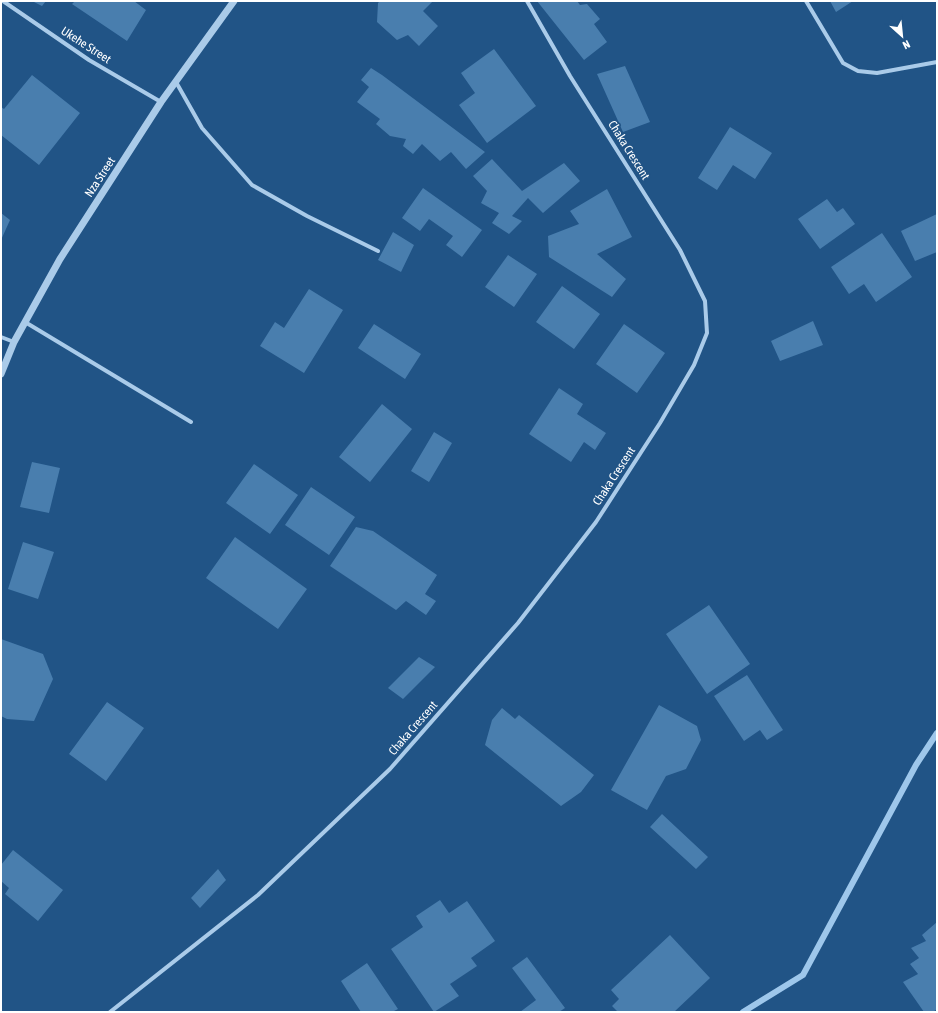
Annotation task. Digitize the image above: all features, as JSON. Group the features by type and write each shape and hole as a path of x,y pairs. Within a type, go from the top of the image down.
{"street":[{"name":"Ukehe Street","path":"3,1 89,60 161,102"},
{"name":"Nza Street","path":"1,374 14,342 60,258 161,102 234,1"},
{"name":"Chaka Crescent","path":"110,1012 258,895 390,769 518,623 596,522 660,423 694,365 708,333 705,301 680,250 570,76 528,1"},
{"path":"806,1 843,63 858,71 877,74 937,62"},
{"path":"175,82 202,128 252,185 307,216 378,251"},
{"path":"25,322 191,422"},
{"path":"1,337 14,342"}],"building":[{"path":"32,1 46,1 42,6"},
{"path":"75,1 134,1 146,10 127,41 72,4"},
{"path":"380,1 433,1 423,11 438,26 419,46 408,35 397,40 377,22 378,3"},
{"path":"537,1 577,1 580,5 587,4 600,19 594,24 607,42 584,60"},
{"path":"830,1 853,1 836,12"},
{"path":"494,49 536,106 487,143 459,105 475,93 461,73"},
{"path":"625,66 650,122 623,132 597,74"},
{"path":"371,68 485,152 466,169 451,152 440,161 422,144 413,154 403,146 406,139 390,136 376,124 380,119 357,102 369,87 361,80"},
{"path":"32,75 80,113 39,165 1,135 1,107 4,109"},
{"path":"730,127 772,153 755,179 733,165 717,190 698,178"},
{"path":"492,159 522,191 564,163 580,181 543,213 528,198 512,216 522,221 509,234 492,223 499,213 481,203 487,191 473,176"},
{"path":"423,188 482,230 462,257 446,245 453,236 429,219 420,231 402,218"},
{"path":"607,189 632,237 597,254 626,279 612,297 549,257 548,236 579,224 570,211"},
{"path":"827,199 837,212 843,208 855,224 820,249 798,219"},
{"path":"1,213 10,220 1,240"},
{"path":"937,214 937,252 915,261 901,231"},
{"path":"393,232 414,245 401,272 378,260"},
{"path":"882,233 912,277 876,302 864,284 849,294 831,267"},
{"path":"508,255 537,274 514,307 485,287"},
{"path":"562,286 600,314 574,349 536,322"},
{"path":"309,289 343,310 304,373 260,346 275,322 284,328"},
{"path":"813,321 823,345 780,361 771,341"},
{"path":"374,324 421,354 405,379 358,348"},
{"path":"624,324 665,353 637,393 596,364"},
{"path":"559,388 583,404 577,414 606,433 595,450 584,442 571,462 529,434"},
{"path":"382,404 412,429 370,482 339,457"},
{"path":"434,432 452,443 429,482 411,471"},
{"path":"32,462 60,468 49,513 20,507"},
{"path":"254,464 298,495 270,534 226,503"},
{"path":"311,487 355,517 329,555 285,525"},
{"path":"356,527 373,531 437,575 425,594 436,601 426,615 406,601 396,610 330,566"},
{"path":"235,537 307,589 278,629 206,578"},
{"path":"23,542 54,552 38,599 8,589"},
{"path":"709,605 750,664 707,694 666,634"},
{"path":"1,639 43,654 53,679 34,721 7,719 1,716"},
{"path":"419,657 435,667 403,699 388,688"},
{"path":"747,675 783,730 767,740 760,730 744,741 714,696"},
{"path":"107,702 144,728 106,781 69,754"},
{"path":"659,705 697,726 701,740 686,769 666,776 647,810 611,790"},
{"path":"502,708 515,719 519,715 594,775 581,792 561,806 485,745 492,720"},
{"path":"662,814 708,857 696,869 650,827"},
{"path":"13,850 63,890 38,921 5,894 9,888 1,881 1,865"},
{"path":"218,869 226,880 200,908 191,898"},
{"path":"440,900 449,913 467,901 495,941 471,958 477,966 450,984 459,996 434,1012 391,949 423,927 416,916"},
{"path":"937,922 937,1009 933,1012 924,1012 903,982 918,974 910,964 919,958 911,948 926,941 922,935"},
{"path":"670,935 710,978 674,1012 618,1012 612,1006 619,999 611,990"},
{"path":"527,957 565,1008 559,1012 520,1012 536,1000 512,968"},
{"path":"367,963 398,1009 392,1012 361,1012 341,981"}],"waterway":[{"path":"743,1012 803,975 916,765 937,733"}]}
